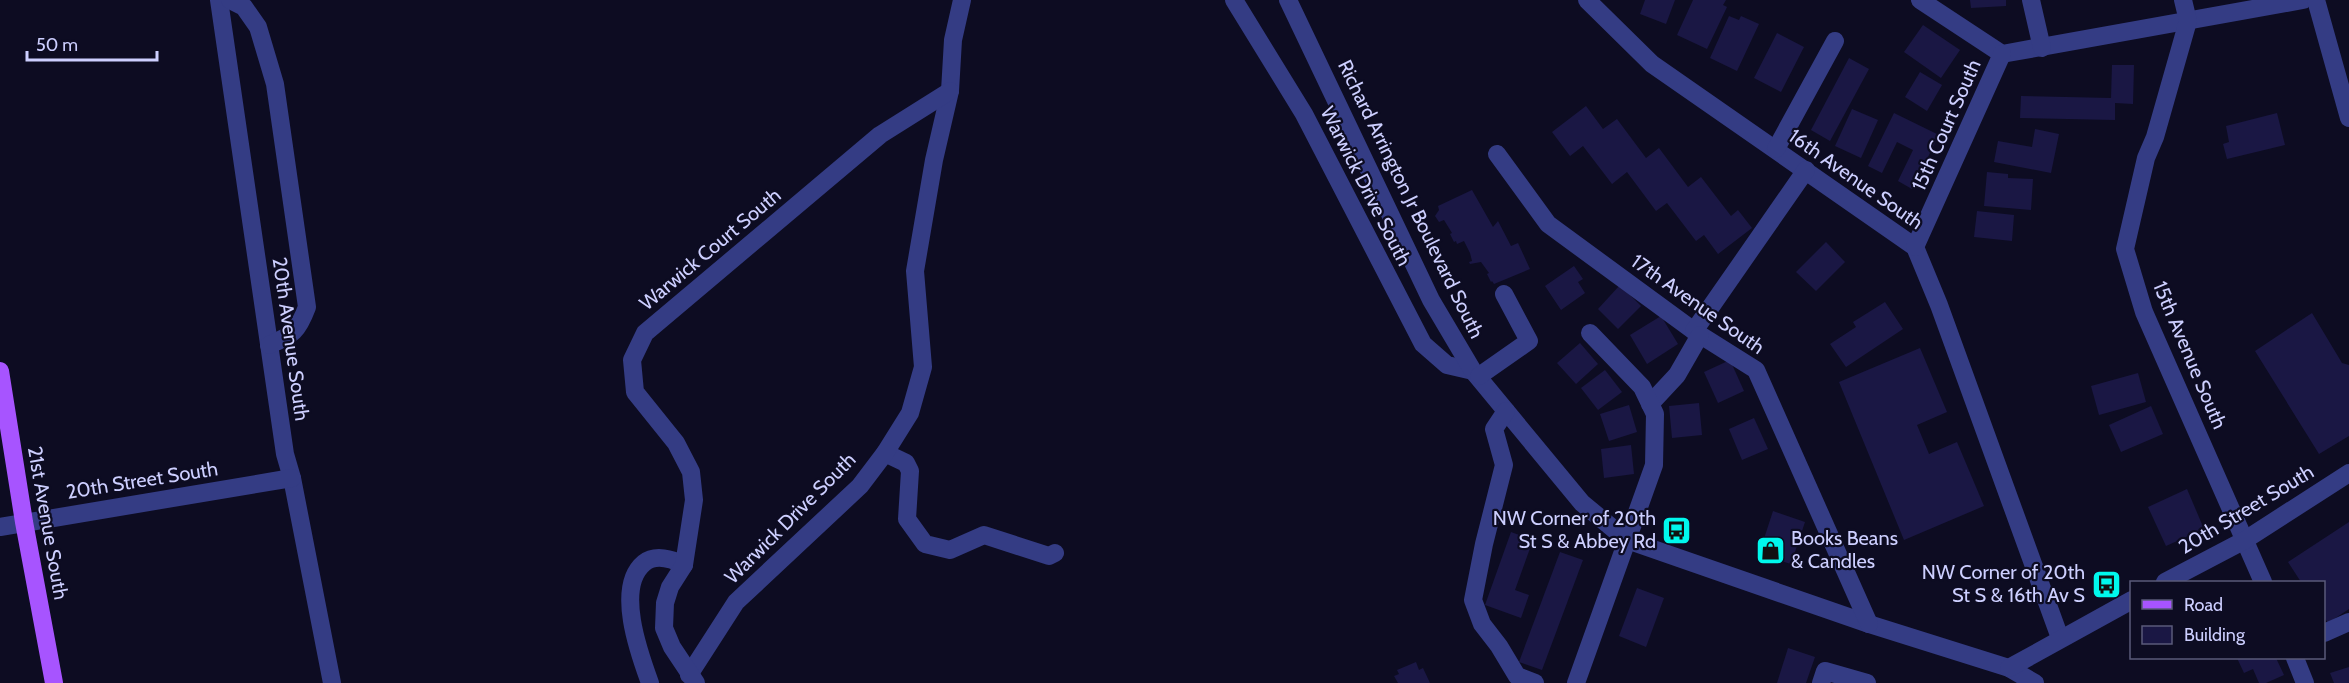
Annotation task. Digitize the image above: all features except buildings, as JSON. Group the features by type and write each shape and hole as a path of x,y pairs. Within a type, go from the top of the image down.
{"main road":[{"name":"21st Avenue South","path":"0,371 24,522 54,683"}],"street":[{"name":"20th Avenue South","path":"219,0 285,454 292,478 332,683"},
{"path":"230,0 244,7 258,27 275,84 307,306 301,322 291,336 269,345"},
{"name":"Warwick Drive South","path":"693,679 736,602 860,486 885,453 910,413 923,367 915,271 934,160 950,91 953,40 962,0"},
{"name":"Warwick Drive South","path":"1234,0 1304,114 1423,344 1447,365 1476,374"},
{"name":"Richard Arrington Jr Boulevard South","path":"1288,0 1431,300 1476,374 1582,503 1627,540 1869,624 2006,675 2035,683"},
{"name":"16th Avenue South","path":"1587,0 1652,64 1915,248 1939,305 2060,638"},
{"path":"1920,0 2002,54 2303,0"},
{"path":"2031,0 2042,48"},
{"name":"15th Avenue South","path":"2183,0 2188,21 2155,137 2146,158 2125,249 2144,312 2263,581"},
{"path":"2316,0 2349,118"},
{"path":"1776,149 1835,41"},
{"name":"15th Court South","path":"1915,248 2002,54"},
{"name":"Warwick Court South","path":"684,565 694,500 691,472 676,443 635,392 632,360 645,333 880,135 950,91"},
{"name":"17th Avenue South","path":"1497,154 1548,224 1697,333 1756,370 1869,624"},
{"path":"1650,404 1677,375 1697,333 1806,170"},
{"path":"1476,374 1529,341 1504,294"},
{"path":"1576,683 1654,465 1655,414 1642,387 1590,333"},
{"path":"1506,411 1494,429 1504,465 1484,544 1473,600 1482,624 1499,646 1517,676 1534,683"},
{"path":"885,453 906,464 910,471 907,519 925,544 950,549 984,535 1049,556 1055,553"},
{"name":"20th Street South","path":"2167,581 2245,540 2349,473"},
{"name":"20th Street South","path":"0,526 292,478"},
{"path":"650,683 634,635 630,594 635,570 649,559 670,559 684,565 670,587 665,603 664,628 672,648 693,679"},
{"path":"2006,675 2060,638 2130,601"},
{"path":"2325,633 2349,622"},
{"path":"2296,659 2306,683"},
{"path":"1821,683 1826,670 1868,683"}],"place":[{"name":"NW Corner of 20th St S & Abbey Rd","path":"1677,530"},
{"name":"Books Beans & Candles","path":"1770,550"},
{"name":"NW Corner of 20th St S & 16th Av S","path":"2106,584"}]}
